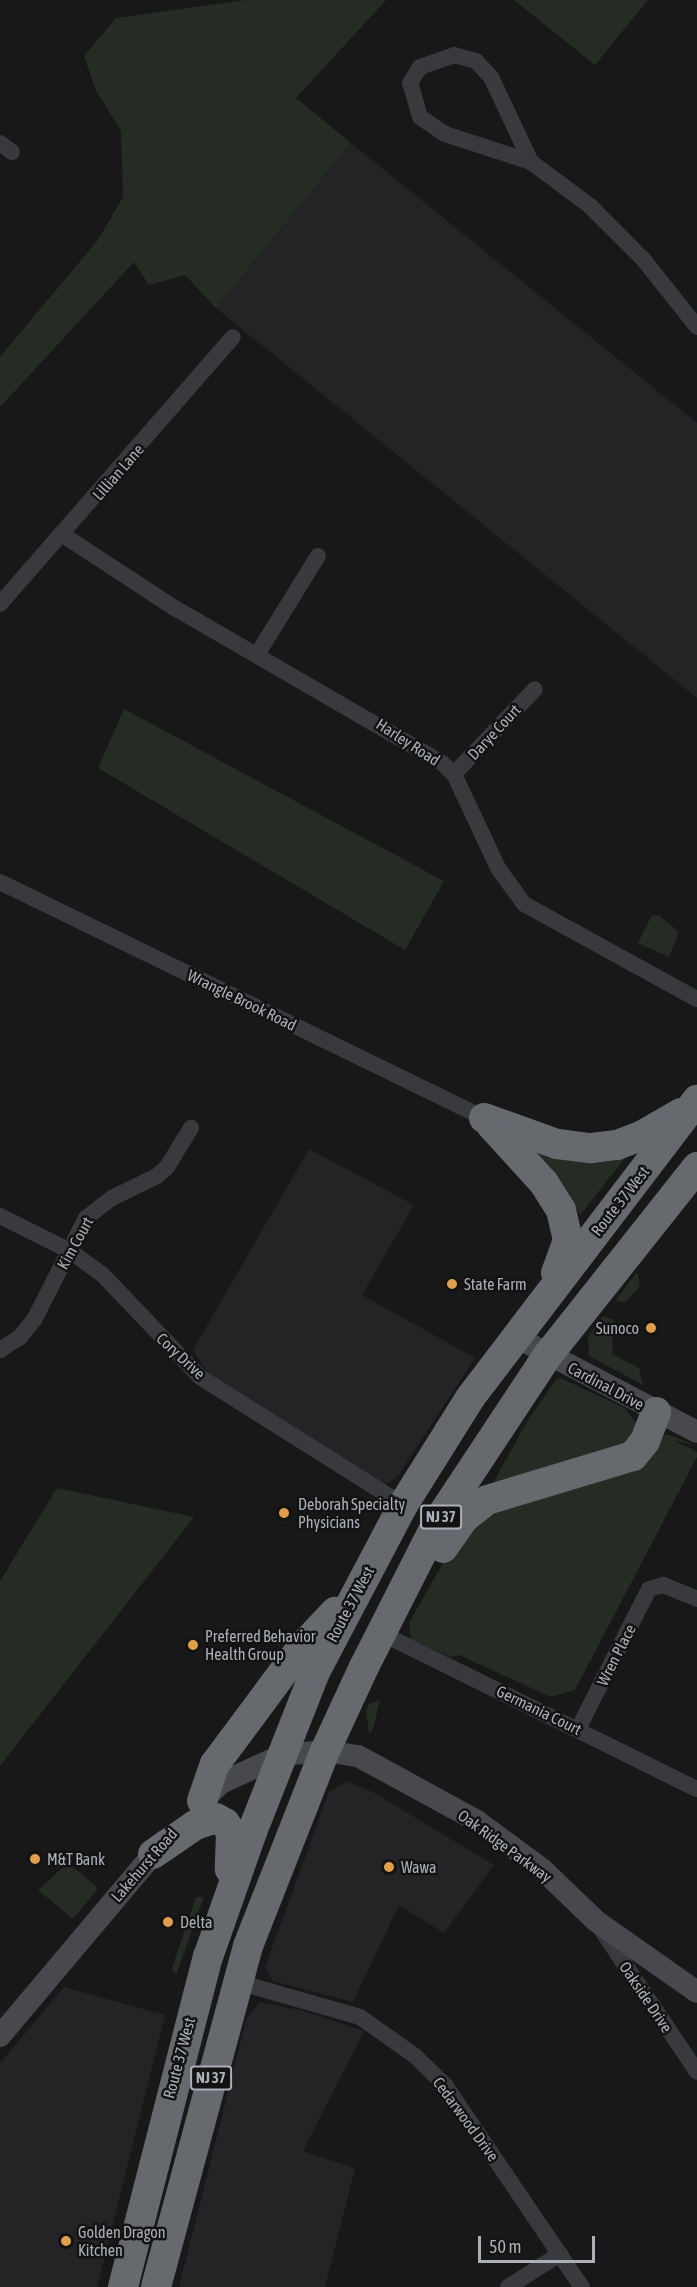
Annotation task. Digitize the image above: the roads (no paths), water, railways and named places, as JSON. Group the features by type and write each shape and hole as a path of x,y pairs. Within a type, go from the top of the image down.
{"highway":[{"path":"484,1118 557,1144 592,1148 617,1145 641,1136 694,1104"},
{"name":"Route 37 West","path":"123,2287 179,2059 228,1896 315,1672 403,1505 470,1398 694,1104"},
{"path":"484,1118 544,1183 567,1225 568,1240 549,1293"},
{"name":"NJ 37","path":"156,2287 238,1982 283,1851 325,1751 384,1627 438,1521 548,1355 697,1167"},
{"path":"384,1627 426,1575 455,1528 476,1506 519,1489 633,1456 645,1441 656,1412"},
{"path":"202,1801 215,1764 301,1648 361,1583"},
{"path":"153,1854 195,1825 216,1818 225,1823 232,1841 228,1896"}],"main road":[{"name":"Cardinal Drive","path":"516,1336 697,1432"},
{"name":"Lakehurst Road","path":"0,2036 153,1854 221,1783 258,1762 282,1755 325,1751"},
{"name":"Oak Ridge Parkway","path":"325,1751 358,1756 477,1821 542,1869 596,1921 697,1992"}],"street":[{"path":"531,162 491,77 476,61 454,55 420,67 410,83 420,117 445,134 531,162 590,206 643,259 697,327"},
{"name":"Lillian Lane","path":"0,604 63,535 233,337"},
{"name":"Harley Road","path":"63,535 173,607 392,730 454,774 498,868 524,903 697,999"},
{"path":"258,653 318,556"},
{"name":"Darye Court","path":"454,774 535,689"},
{"name":"Wrangle Brook Road","path":"0,882 484,1118"},
{"name":"Kim Court","path":"0,1350 20,1337 34,1320 94,1210 157,1176 167,1167 191,1128"},
{"name":"Cory Drive","path":"0,1216 70,1251 102,1274 200,1377 403,1505"},
{"name":"Wren Place","path":"578,1729 649,1589 657,1585 671,1587 697,1599"},
{"name":"Germania Court","path":"384,1627 697,1789"},
{"name":"Oakside Drive","path":"596,1921 697,2072"},
{"name":"Cedarwood Drive","path":"238,1982 360,2017 415,2056 445,2085 582,2287"},
{"path":"508,2287 560,2254"}],"place":[{"name":"State Farm","path":"452,1284"},
{"name":"Sunoco","path":"651,1328"},
{"name":"Deborah Specialty Physicians","path":"284,1513"},
{"name":"Preferred Behavior Health Group","path":"193,1645"},
{"name":"M&T Bank","path":"35,1859"},
{"name":"Wawa","path":"389,1867"},
{"name":"Delta","path":"168,1922"},
{"name":"Golden Dragon Kitchen","path":"66,2241"}]}
